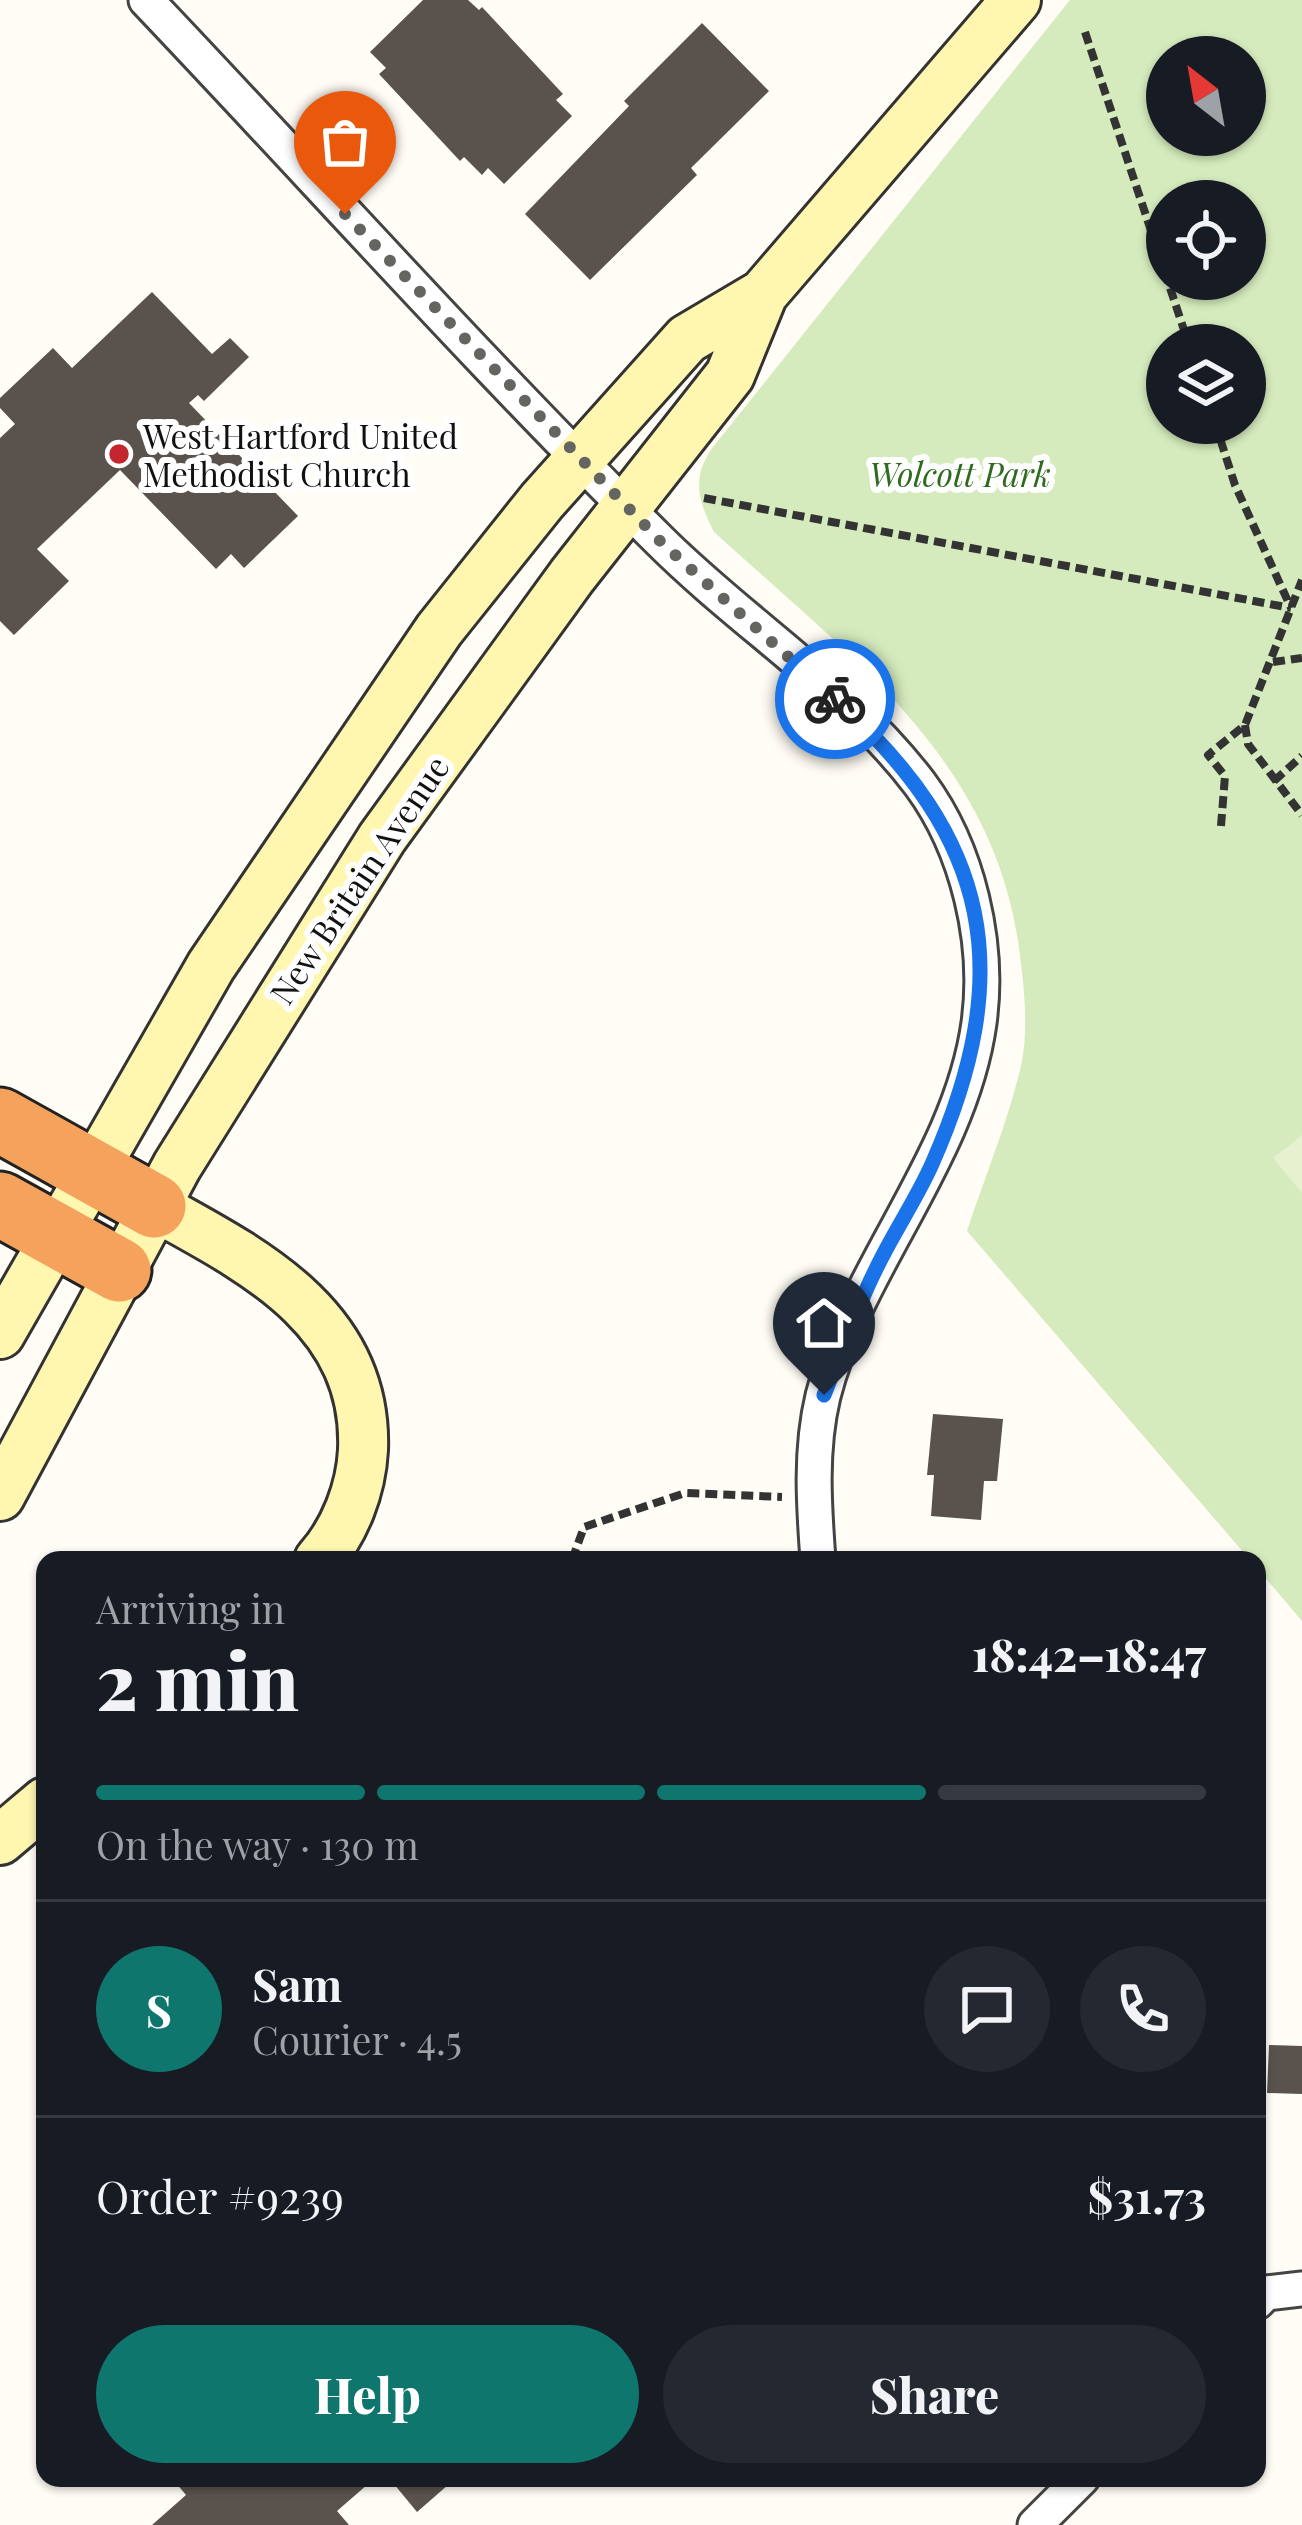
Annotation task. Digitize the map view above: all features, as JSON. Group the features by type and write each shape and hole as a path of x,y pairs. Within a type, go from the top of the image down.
{"highway":[{"path":"0,1120 154,1206"},
{"path":"0,1204 118,1270"}],"main road":[{"name":"New Britain Avenue","path":"0,1496 154,1206 354,878 626,507 730,375 763,294 1016,0"},
{"name":"New Britain Avenue","path":"0,1334 211,965 329,785 458,606 579,459 687,339 763,294"},
{"path":"154,1206 279,1279 314,1312 342,1352 359,1405 361,1470 347,1514 324,1551"},
{"path":"0,1840 36,1810"}],"street":[{"path":"146,0 438,315 626,507 880,740 920,785 968,880 982,978 979,1024 966,1077 931,1166 874,1271 824,1395 813,1498 817,1551"},
{"path":"1266,2291 1302,2289"},
{"path":"1035,2525 1073,2487"}],"path":[{"path":"1085,32 1182,324"},
{"path":"1222,444 1235,485 1292,608"},
{"path":"704,498 1292,608"},
{"path":"1221,826 1226,776 1208,755 1245,725 1302,580"},
{"path":"1273,662 1302,658"},
{"path":"1245,725 1249,744 1302,815"},
{"path":"1274,781 1302,756"},
{"path":"575,1551 584,1527 685,1493 813,1498"}],"green space":[{"name":"Wolcott Park","path":"1070,0 1302,0 1302,1621 1266,1579 1266,1551 1242,1551 967,1231 1010,1107 1023,1052 1023,977 1004,880 979,820 946,765 907,714 714,532 699,489 713,447"},
{"path":"1302,1135 1302,1193 1273,1158"}],"building":[{"path":"423,0 468,0 479,10 482,7 563,94 556,100 572,116 504,184 488,168 482,175 464,157 460,161 379,74 386,68 370,52"},
{"path":"702,23 769,91 691,168 697,175 590,280 525,214 629,106 624,101"},
{"name":"West Hartford United Methodist Church","path":"152,292 212,354 230,338 249,357 204,401 198,395 189,403 298,516 244,568 231,554 216,569 120,470 37,549 69,581 14,635 0,621 0,438 15,424 0,408 0,398 53,348 72,368"},
{"path":"933,1414 1003,1419 997,1481 984,1481 981,1520 931,1516 934,1475 927,1475"},
{"path":"1269,2045 1302,2046 1302,2094 1267,2093"},
{"path":"179,2487 365,2487 337,2511 349,2525 152,2525 186,2495"},
{"path":"396,2487 446,2487 417,2512"}],"way so far":[{"path":"345,214 663,544 835,699"}],"place":[{"name":"West Hartford United Methodist Church","path":"119,454"}],"route":[{"path":"824,1395 874,1271 931,1166 966,1077 979,1024 982,978 968,880 940,818 920,785 835,699"}]}
